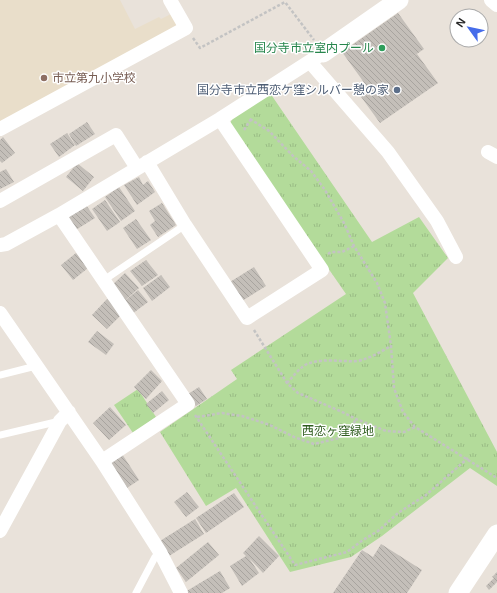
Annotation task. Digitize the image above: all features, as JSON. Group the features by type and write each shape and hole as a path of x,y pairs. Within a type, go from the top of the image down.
{"street":[{"path":"0,129 186,28 170,0"},
{"path":"0,245 6,244 59,215 220,119 317,58 400,0"},
{"path":"491,0 497,5"},
{"path":"317,58 388,152 436,221 456,257"},
{"path":"0,201 116,135 142,165 185,225 247,318 322,270 220,119"},
{"path":"59,215 188,404 102,461"},
{"path":"0,313 36,366 64,417 102,461 160,552 181,593"},
{"path":"0,531 64,417"},
{"path":"458,593 497,534"}],"lane":[{"path":"104,280 185,225"},
{"path":"0,374 36,366"},
{"path":"0,435 64,417"},
{"path":"136,593 155,557 160,552"}],"path":[{"path":"186,28 200,48 285,2 317,58"},
{"path":"250,119 269,131 293,156 311,171 325,190 344,224 354,246 377,283 385,303 391,346 394,388 403,412 414,427 468,458 497,478"},
{"path":"318,263 331,252 342,252 354,246"},
{"path":"247,318 287,383 298,393 386,432 404,432 414,427"},
{"path":"287,383 298,371 309,363 327,360 358,361 373,356 391,346"},
{"path":"188,404 295,565 347,552 378,531 398,513 426,495 468,458"},
{"path":"197,417 222,414 242,416 270,425 294,437 314,444 339,438 351,428 356,419"}],"shaded area":[{"name":"市立第九小学校","path":"0,0 120,0 135,29 159,17 161,19 171,14 177,23 175,31 0,126"}],"green space":[{"name":"西恋ヶ窪緑地","path":"270,93 372,242 419,217 448,258 413,293 497,452 497,486 470,468 382,536 351,557 290,572 236,488 206,506 160,432 237,379 231,370 346,294 229,125 234,116"},
{"path":"138,389 156,417 133,433 114,405"}],"building":[{"path":"398,13 424,49 379,80 417,54 438,83 380,123 359,94 368,88 342,52"},
{"path":"87,122 95,134 76,146 69,134"},
{"path":"67,133 75,145 59,157 50,144"},
{"path":"3,137 15,153 2,163 0,161 0,140"},
{"path":"77,163 94,177 83,191 66,177"},
{"path":"6,169 14,182 0,189 0,172"},
{"path":"139,177 143,185 148,181 155,192 137,205 124,185"},
{"path":"119,187 135,211 121,221 105,197"},
{"path":"105,200 120,222 107,231 92,209"},
{"path":"162,203 176,225 158,237 150,225 155,221 149,211"},
{"path":"86,205 95,218 74,231 66,219"},
{"path":"136,219 151,240 137,249 123,228"},
{"path":"76,253 88,268 73,280 61,265"},
{"path":"146,260 158,275 142,286 130,271"},
{"path":"254,267 266,286 242,301 230,282"},
{"path":"125,273 139,288 123,302 110,287"},
{"path":"161,275 170,287 152,301 143,288"},
{"path":"138,290 148,302 132,314 122,303"},
{"path":"107,299 122,314 107,329 92,315"},
{"path":"97,331 114,344 106,355 88,342"},
{"path":"151,370 162,381 146,399 134,387"},
{"path":"199,387 207,399 196,406 188,394"},
{"path":"162,391 169,400 153,413 146,404"},
{"path":"110,407 126,425 109,440 93,423"},
{"path":"122,454 139,480 127,488 110,461"},
{"path":"187,492 199,507 186,517 174,502"},
{"path":"234,493 244,507 206,533 196,518"},
{"path":"195,519 204,534 169,556 160,541"},
{"path":"259,536 279,556 263,573 249,558 259,573 242,586 230,566 246,556 243,553"},
{"path":"208,542 219,555 186,582 176,568"},
{"path":"381,544 422,570 407,593 333,593 362,550 373,557"},
{"path":"220,571 230,588 222,593 185,593 185,592"},
{"path":"497,572 497,582 489,590 486,586 494,578 492,577"}],"place":[{"name":"国分寺市立室内プール","path":"382,48"},
{"name":"市立第九小学校","path":"44,78"},
{"name":"国分寺市立西恋ケ窪シルバー憩の家","path":"397,90"}]}
